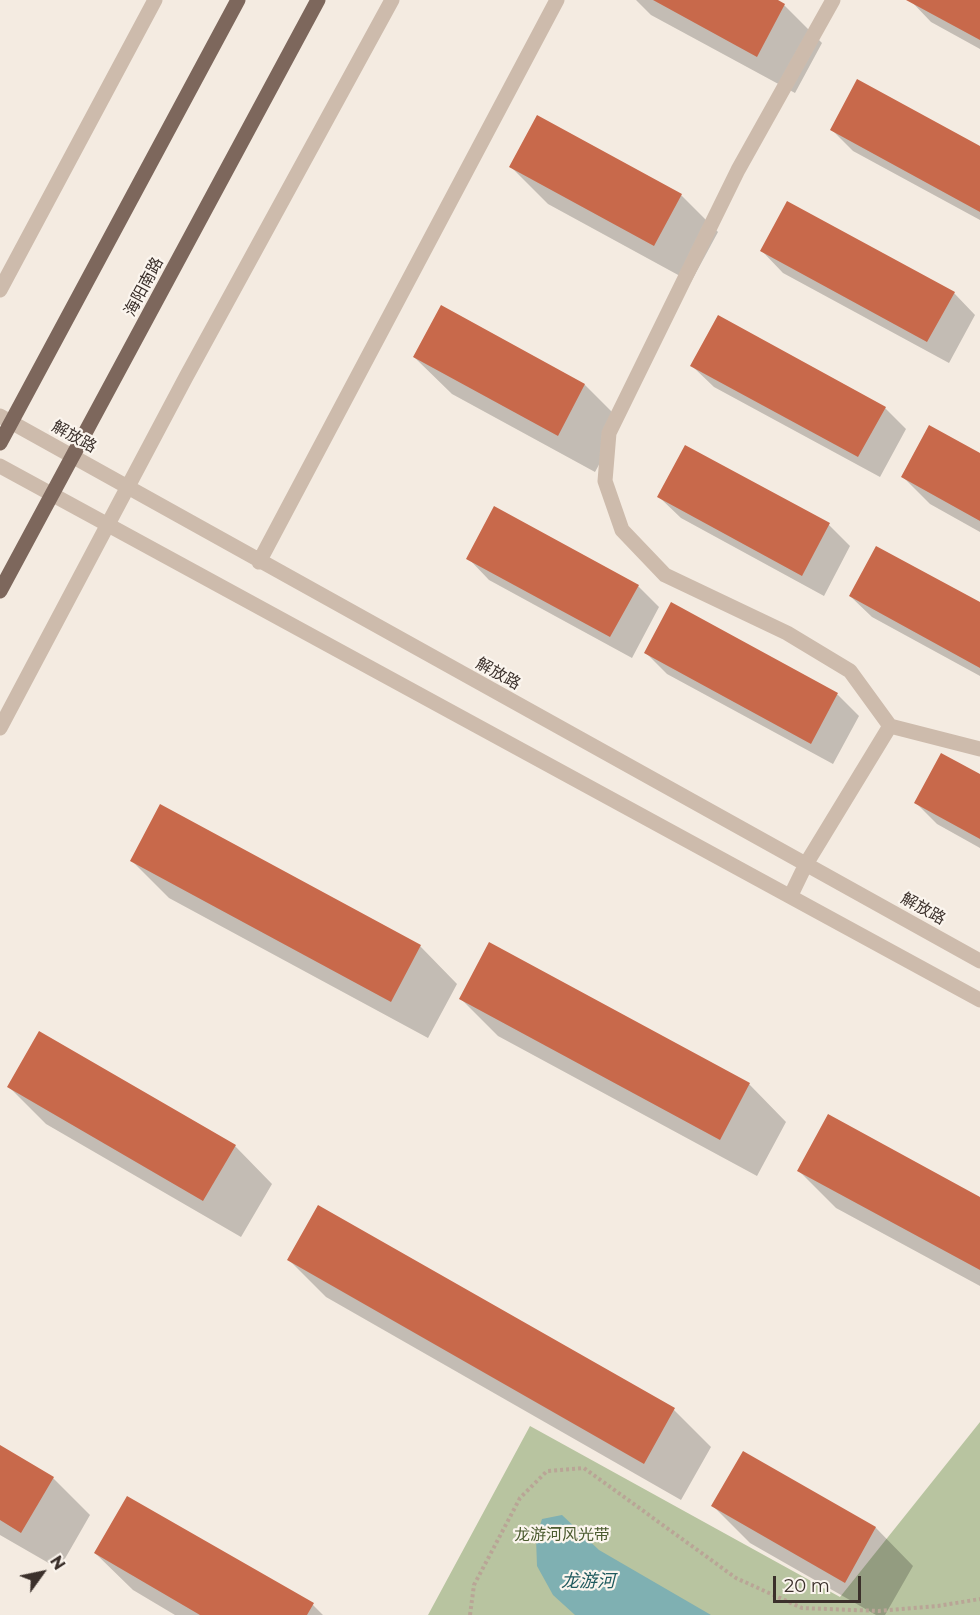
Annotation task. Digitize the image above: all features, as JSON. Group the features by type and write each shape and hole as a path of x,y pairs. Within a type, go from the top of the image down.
{"main road":[{"path":"0,442 5,419 238,0"},
{"name":"海阳南路","path":"0,591 318,0"}],"street":[{"path":"0,290 155,0"},
{"path":"0,728 107,525 392,0"},
{"path":"259,562 557,0"},
{"path":"833,0 738,170 609,433 605,481 622,530 665,575 787,633 850,671 890,726 980,749"},
{"name":"解放路","path":"5,419 980,961"},
{"path":"0,466 980,1000"},
{"path":"791,895 806,864 890,726"}],"path":[{"path":"470,1615 474,1585 520,1498 547,1472 584,1468 736,1578 802,1608 879,1613 980,1599"}],"green space":[{"name":"龙游河风光带","path":"980,1422 980,1615 428,1615 530,1426 840,1597"}],"water":[{"name":"龙游河","path":"562,1515 599,1550 711,1615 575,1615 553,1595 537,1566 536,1538 542,1519"}],"building":[{"path":"653,0 778,0 785,4 757,57"},
{"path":"906,0 980,0 980,40"},
{"path":"857,79 980,146 980,212 830,130"},
{"path":"537,115 682,194 654,246 509,167"},
{"path":"787,201 955,292 927,342 760,251"},
{"path":"441,305 585,384 558,436 413,357"},
{"path":"718,315 886,407 858,457 690,366"},
{"path":"929,425 980,453 980,521 901,477"},
{"path":"685,445 830,523 802,576 657,497"},
{"path":"494,506 639,585 610,637 466,559"},
{"path":"876,546 980,602 980,668 849,596"},
{"path":"671,602 838,693 811,744 644,653"},
{"path":"941,753 980,774 980,839 914,803"},
{"path":"160,804 421,945 391,1002 130,861"},
{"path":"489,942 750,1083 720,1140 459,999"},
{"path":"39,1031 236,1145 203,1201 7,1087"},
{"path":"828,1114 980,1197 980,1270 797,1171"},
{"path":"318,1205 675,1408 644,1464 287,1260"},
{"path":"0,1445 54,1477 21,1533 0,1520"},
{"path":"743,1451 876,1527 845,1583 711,1506"},
{"path":"127,1496 314,1603 307,1615 200,1615 94,1553"}]}
